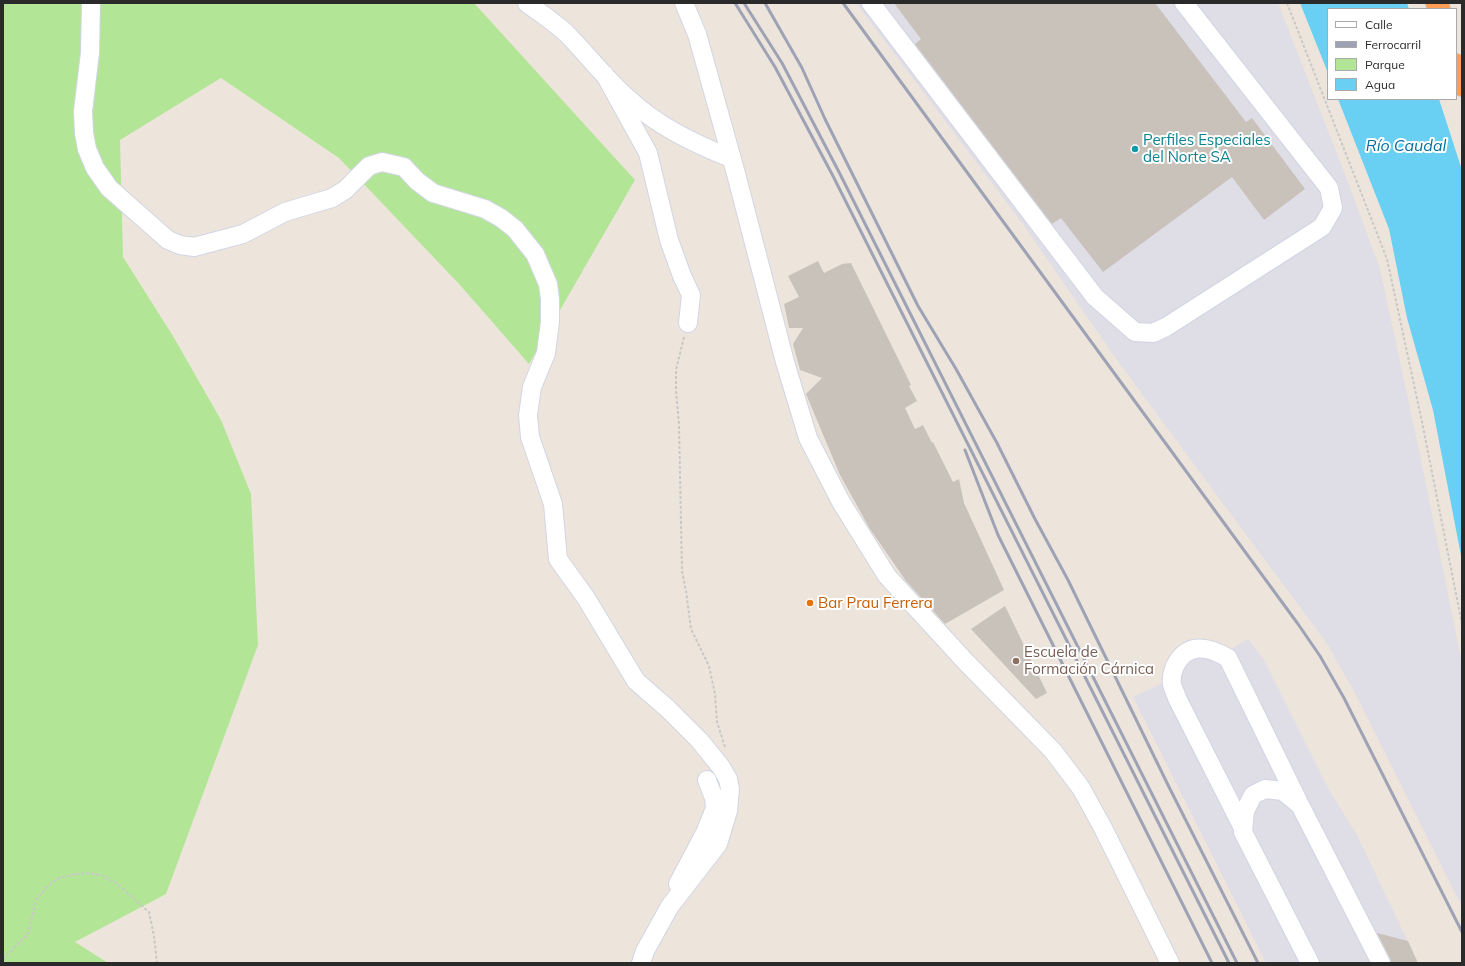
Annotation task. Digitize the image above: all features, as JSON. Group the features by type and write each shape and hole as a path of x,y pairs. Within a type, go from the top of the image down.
{"highway":[{"path":"1457,68 1462,85"}],"street":[{"path":"91,3 90,53 83,111 84,133 87,149 96,168 109,188 168,240 180,245 194,247 243,234 285,212 332,198 345,190 369,166 382,162 404,167 417,181 433,193 485,209 501,218 515,229 535,254 548,284 550,299 550,322 546,353 532,387 528,415 530,437 553,504 558,559 586,598 636,681 668,709 700,741 721,767 728,779 730,789 728,811 718,844 673,902 644,951 641,963"},
{"path":"527,3 565,32 631,102 652,118 717,153 731,158"},
{"path":"684,3 697,34 785,362 808,438 841,502 887,576 964,660 1053,751 1081,788 1103,828 1170,963"},
{"path":"871,3 1095,297 1135,332 1153,333 1166,327 1322,227 1333,208 1329,188 1184,3"},
{"path":"605,74 648,153 669,240 682,276 691,295 688,323"},
{"path":"1243,828 1171,683 1173,670 1179,659 1190,650 1203,648 1216,651 1228,658 1300,805 1381,963"},
{"path":"673,902 674,892 705,833 715,808 714,798 707,780"},
{"path":"1300,805 1282,790 1265,789 1253,795 1245,811 1243,832 1310,963"}],"path":[{"path":"1287,3 1387,259 1422,422 1462,624"},
{"path":"688,323 676,370 682,571 692,629 709,666 717,722 727,752"},
{"path":"3,959 28,934 36,900 47,887 57,879 87,873 100,875 116,883 149,912 154,936 157,963"}],"shaded area":[{"path":"856,3 1278,3 1351,190 1380,269 1420,455 1462,664 1462,907 1356,695 1328,645 1119,363 1022,223"},
{"path":"1248,639 1264,660 1328,788 1358,837 1418,963 1266,963 1133,697 1163,683 1166,668 1223,649 1231,649"}],"green space":[{"path":"3,3 474,3 635,180 529,364 460,285 339,158 221,78 120,140 123,257 173,336 221,420 251,494 258,645 166,894 75,942 108,963 3,963"}],"water":[{"path":"1300,3 1407,3 1409,8 1327,8 1327,70"},
{"name":"Río Caudal","path":"1338,100 1439,100 1462,170 1462,561 1433,410 1407,318 1389,229"}],"building":[{"name":"Perfiles Especiales del Norte SA","path":"894,3 1155,3 1246,122 1252,118 1305,189 1264,220 1232,177 1103,272 1061,218 1052,224 915,44 921,39"},
{"path":"818,261 824,273 842,264 851,263 911,385 909,386 917,401 905,408 915,429 923,425 953,482 959,479 964,503 1004,590 945,624 906,581 870,529 840,475 806,394 822,378 800,370 793,344 803,328 789,328 784,304 799,297 788,276"},
{"name":"Escuela de Formación Cárnica","path":"1005,606 1047,693 1036,699 971,629"},
{"path":"1377,933 1408,941 1418,963 1391,963 1390,958"}],"railway":[{"path":"735,3 775,67 833,176 1229,963"},
{"path":"744,3 782,63 840,174 1237,963"},
{"path":"765,3 802,68 825,119 918,306 956,369 997,443 1035,519 1068,580 1169,787 1258,963"},
{"path":"843,3 1320,656 1344,698 1462,932"},
{"path":"965,450 998,535 1212,963"}],"place":[{"name":"Perfiles Especiales del Norte SA","path":"1135,149"},
{"name":"Bar Prau Ferrera","path":"810,603"},
{"name":"Escuela de Formación Cárnica","path":"1016,661"}]}
